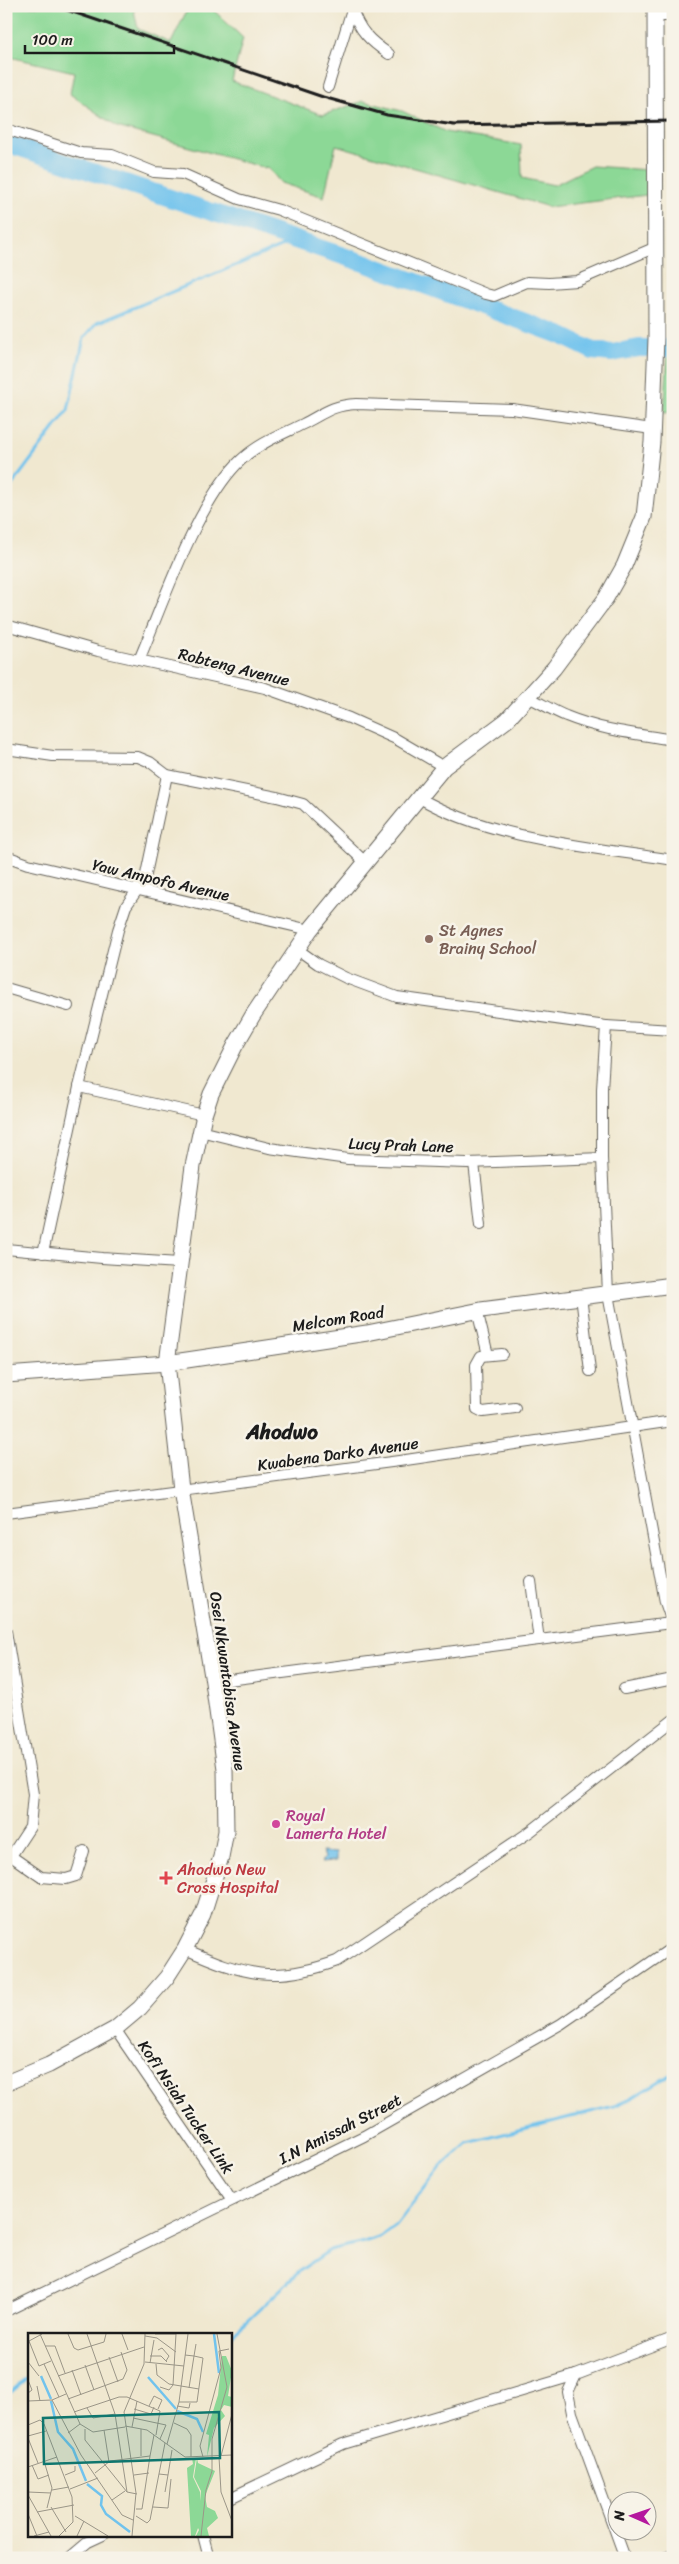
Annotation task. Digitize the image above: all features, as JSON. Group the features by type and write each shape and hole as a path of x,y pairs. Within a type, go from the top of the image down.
{"main road":[{"name":"Osei Nkwantabisa Avenue","path":"6,2083 49,2065 115,2030 140,2008 168,1977 186,1949 203,1914 216,1878 226,1831 225,1769 213,1682 181,1489 167,1363 180,1263 204,1115 235,1046 310,930 444,767 507,720 554,668 606,598 627,558 644,517 649,487 656,338 655,11"},
{"name":"Melcom Road","path":"6,1375 167,1363 366,1333 477,1310 673,1285"}],"street":[{"path":"352,7 360,29 370,42 389,54"},
{"path":"328,87 352,7"},
{"path":"655,11 673,16"},
{"path":"6,129 81,153 112,155 154,172 182,174 239,199 279,210 486,294 500,294 527,282 549,284 577,281 656,246"},
{"path":"139,660 190,538 230,472 254,449 323,412 340,405 356,404 502,408 652,429"},
{"name":"Robteng Avenue","path":"6,625 139,660 265,688 308,703 396,739 444,767"},
{"path":"528,697 565,716 586,723 636,735 673,740"},
{"path":"6,749 53,756 138,757 150,762 167,775 277,796 303,804 366,862"},
{"path":"42,1253 79,1087 118,930 126,906 139,889 148,865 167,775"},
{"path":"418,797 438,809 503,830 673,860"},
{"name":"Yaw Ampofo Avenue","path":"6,856 310,930"},
{"path":"297,949 318,964 346,978 397,997 606,1026 673,1030"},
{"path":"6,988 68,1006"},
{"path":"213,1682 672,1624 665,1602 608,1294 602,1158 602,1089 606,1026"},
{"path":"79,1087 204,1115"},
{"name":"Lucy Prah Lane","path":"200,1131 269,1148 348,1159 474,1163 602,1158"},
{"path":"474,1163 481,1224"},
{"path":"6,1249 180,1263"},
{"path":"580,1296 590,1371"},
{"path":"477,1310 488,1355"},
{"path":"502,1354 481,1356 476,1365 477,1409 483,1412 515,1408"},
{"name":"Kwabena Darko Avenue","path":"6,1514 673,1421"},
{"path":"531,1582 539,1640"},
{"path":"6,1631 34,1794 30,1827 8,1858 38,1876 70,1879 76,1876 84,1851"},
{"path":"624,1689 673,1680"},
{"path":"186,1949 222,1965 250,1974 311,1971 337,1961 531,1831 673,1720"},
{"name":"I.N Amissah Street","path":"6,2311 364,2136 561,2024 673,1947"},
{"name":"Kofi Nsiah Tucker Link","path":"115,2030 232,2200"},
{"path":"231,2498 343,2444 576,2374 673,2338"},
{"path":"576,2374 568,2392 572,2413 625,2558"},
{"path":"547,2383 568,2392"},
{"path":"69,2558 88,2542 101,2536"},
{"path":"203,2536 208,2558"},
{"path":"664,2558 673,2555"}],"green space":[{"path":"6,6 133,6 138,29 171,43 189,6 209,6 243,38 232,81 323,115 363,101 402,111 446,132 521,145 522,178 554,185 592,166 648,170 647,195 549,207 336,145 324,197 281,183 269,169 117,127 70,94 74,72 6,56"},
{"path":"668,354 673,356 673,412 664,413"}],"water":[{"path":"322,1852 336,1853 336,1861 321,1862 324,1858"}],"waterway":[{"path":"6,143 370,265 560,335 593,351 612,353 639,348 673,348"},
{"path":"6,493 68,410 84,338 97,323 297,240"},
{"path":"231,2336 302,2269 330,2250 381,2236 396,2225 441,2167 468,2143 614,2106 630,2099 673,2073"},
{"path":"6,2396 28,2378"}],"railway":[{"path":"55,6 323,97 387,115 454,125 673,121"}],"place":[{"name":"St Agnes Brainy School","path":"429,939"},
{"name":"Royal Lamerta Hotel","path":"276,1824"},
{"name":"Ahodwo New Cross Hospital","path":"166,1878"}],"district":[{"name":"Ahodwo","path":"282,1432"}]}
